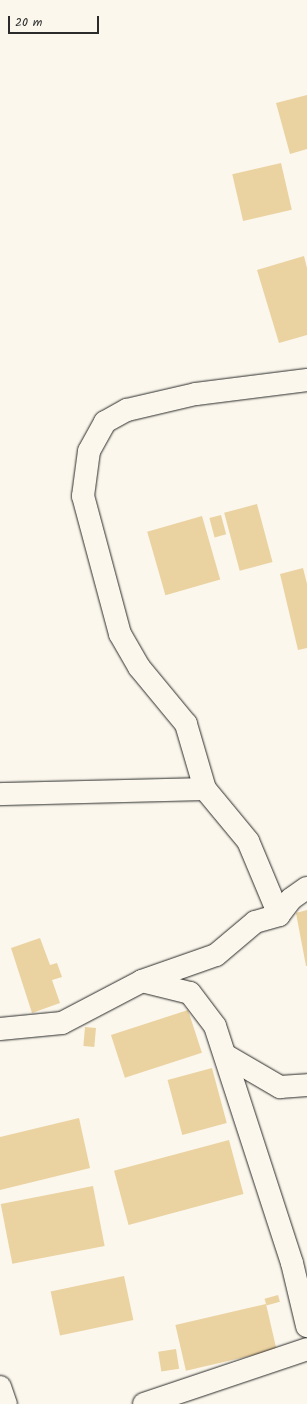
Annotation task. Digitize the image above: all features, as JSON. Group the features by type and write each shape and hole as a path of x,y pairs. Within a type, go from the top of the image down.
{"street":[{"path":"279,915 248,840 206,789 186,724 139,667 120,634 83,496 89,451 106,422 127,410 196,394 307,380"},
{"path":"0,794 206,789"},
{"path":"0,1029 62,1023 142,982 216,955 255,922 279,915 291,899 307,888"},
{"path":"142,982 190,993 214,1026 225,1055 264,1175 269,1203 292,1263 307,1326"},
{"path":"225,1055 280,1087 307,1085"},
{"path":"144,1404 307,1349"},
{"path":"0,1387 6,1404"}],"building":[{"path":"307,95 307,149 290,154 276,103"},
{"path":"281,163 292,210 243,221 232,174"},
{"path":"304,256 307,268 307,335 279,343 257,270"},
{"path":"257,504 273,562 240,571 224,513"},
{"path":"221,515 226,534 215,537 209,518"},
{"path":"202,516 220,579 165,595 147,532"},
{"path":"303,568 307,584 307,648 298,650 280,574"},
{"path":"307,910 307,966 306,966 296,913"},
{"path":"40,938 50,965 57,963 62,977 52,980 60,1003 32,1013 11,948"},
{"path":"188,1010 202,1053 125,1078 111,1035"},
{"path":"85,1027 96,1028 94,1047 83,1046"},
{"path":"212,1068 227,1123 182,1135 168,1080"},
{"path":"79,1118 90,1168 0,1190 0,1137"},
{"path":"229,1140 243,1194 129,1225 114,1171"},
{"path":"93,1186 105,1246 12,1264 1,1204"},
{"path":"124,1276 133,1320 60,1336 51,1292"},
{"path":"278,1295 280,1302 266,1306 265,1299"},
{"path":"266,1304 277,1350 186,1371 175,1325"},
{"path":"176,1349 179,1369 161,1372 158,1352"}]}
